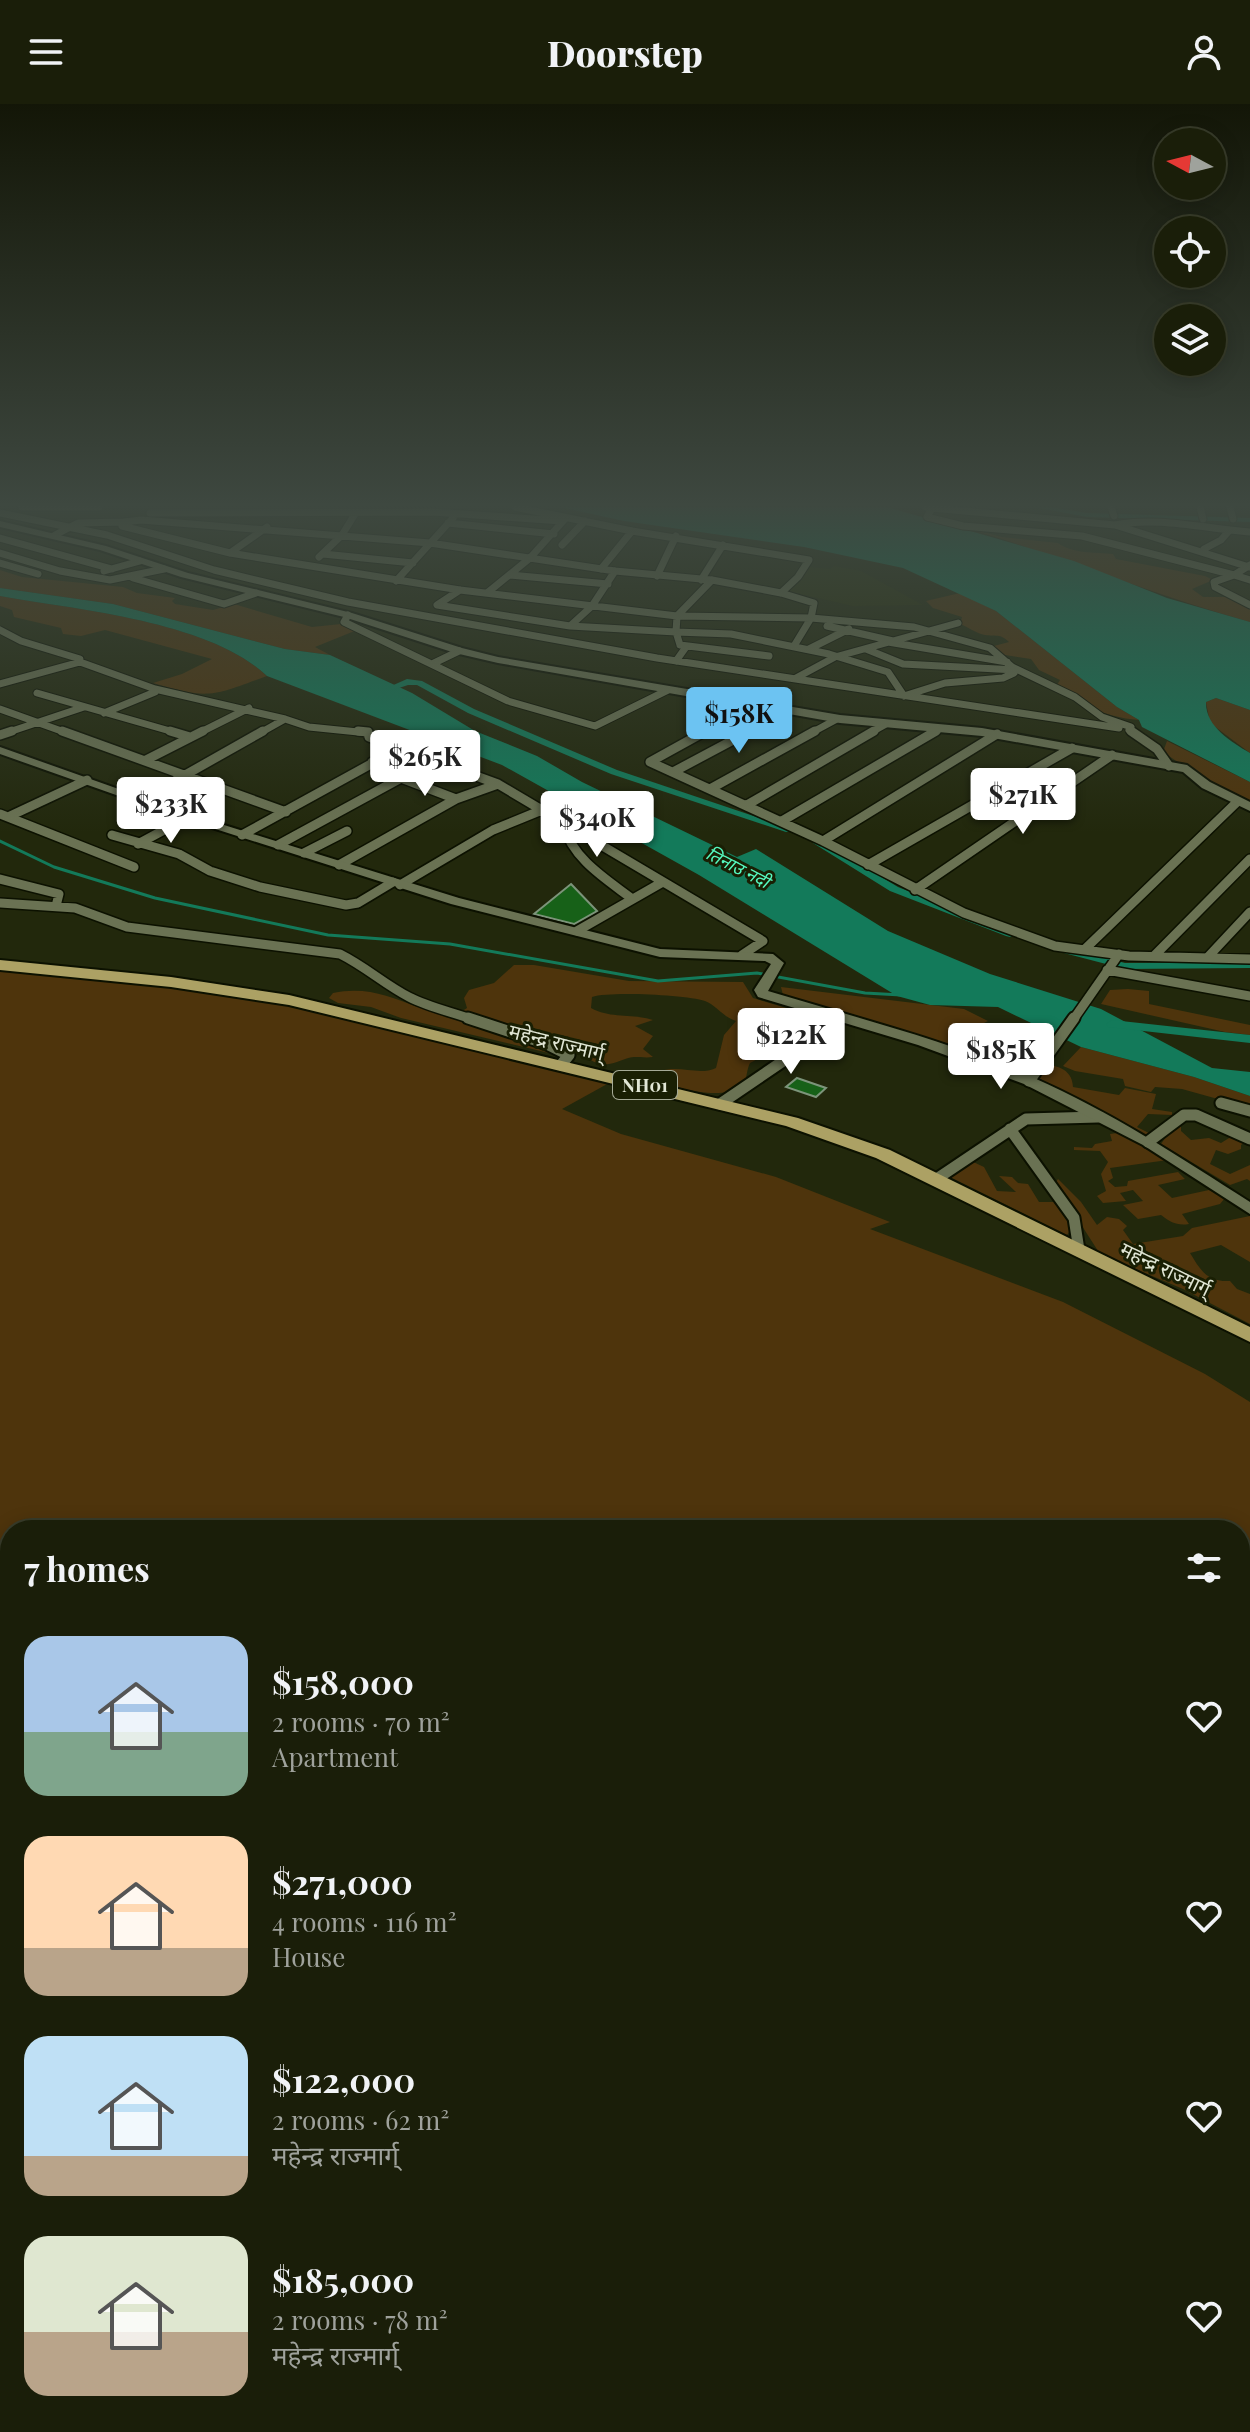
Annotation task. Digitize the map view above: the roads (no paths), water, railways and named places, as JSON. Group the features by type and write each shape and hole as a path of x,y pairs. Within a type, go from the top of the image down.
{"highway":[{"name":"महेन्द्र राज्मार्ग्","path":"0,965 171,982 289,1000 792,1122 883,1154 1250,1335"}],"main road":[{"path":"350,616 459,651 668,690 837,719 997,734 1187,769 1206,785 1250,807"}],"street":[{"path":"348,616 344,622 508,701 595,726 668,690"},
{"path":"424,616 676,661 1129,730 1157,749 1169,766"},
{"path":"504,616 570,626 731,634 790,645 888,672 904,696"},
{"path":"570,626 581,616"},
{"path":"674,616 860,621 925,630 990,648 1019,670 1075,697 1102,717 1131,727 1129,730"},
{"path":"677,616 676,632 680,645"},
{"path":"753,672 769,656 790,645 810,616"},
{"path":"809,620 937,653 1007,662"},
{"path":"796,678 835,657 958,623"},
{"path":"809,649 850,629"},
{"path":"0,630 21,641 80,659 80,662 102,673 155,692 185,694 249,708 309,727 368,732 369,737 498,784 564,826 595,838 661,883 763,941 742,955"},
{"path":"921,666 954,638"},
{"path":"676,661 686,647 680,645"},
{"path":"680,645 769,656"},
{"path":"865,649 903,664 1019,670"},
{"path":"432,664 459,651"},
{"path":"0,684 80,662"},
{"path":"888,672 903,664"},
{"path":"904,696 945,683 1003,678 1019,670"},
{"path":"104,713 155,692"},
{"path":"37,693 190,737"},
{"path":"754,705 650,762 782,821 915,890 1001,927 1055,946 1119,954 1250,959"},
{"path":"0,735 84,707"},
{"path":"146,760 249,708"},
{"path":"0,709 285,811"},
{"path":"675,771 788,711"},
{"path":"141,800 285,719"},
{"path":"710,789 837,719"},
{"path":"747,805 886,724"},
{"path":"782,821 938,730"},
{"path":"823,841 997,734"},
{"path":"242,835 400,748"},
{"path":"868,865 1072,748"},
{"path":"0,750 188,817 396,883 660,953 762,955 778,963 761,990 774,999 1033,1075 1098,1117 1148,1142 1247,1206"},
{"path":"915,890 1112,755"},
{"path":"372,762 393,770 401,778 456,799"},
{"path":"278,845 401,778"},
{"path":"5,815 87,780"},
{"path":"339,865 456,799 498,784"},
{"path":"1085,949 1237,802"},
{"path":"112,835 179,854 210,871 260,887 346,905 358,903 493,830 542,810"},
{"path":"5,815 134,867"},
{"path":"138,844 188,817"},
{"path":"564,826 564,832 577,852 631,898"},
{"path":"304,853 347,831"},
{"path":"1154,956 1250,859"},
{"path":"0,879 59,894 56,906"},
{"path":"577,931 661,883"},
{"path":"0,903 75,908 127,927 340,954 368,968 389,986 412,999 547,1044 569,1055 561,1065"},
{"path":"1207,958 1250,912"},
{"path":"1033,1075 1119,954"},
{"path":"1107,970 1250,996"},
{"path":"720,1104 814,1040 832,1016"},
{"path":"1221,1103 1250,1111"},
{"path":"1148,1142 1184,1115 1196,1115 1250,1139"},
{"path":"935,1180 1026,1119 1098,1117"},
{"path":"1010,1129 1074,1218 1079,1250"}],"water":[{"name":"तिनाउ नदी","path":"116,616 157,616 285,649 330,655 412,693 475,731 537,756 582,782 737,857 756,849 888,931 990,974 1101,1009 1212,1068 1250,1072 1250,1096 1194,1077 1081,1047 998,1007 930,1005 897,996 699,875 502,765 267,676 242,657 212,642"},
{"path":"1002,616 1228,616 1250,622 1250,710 1216,698 1206,702 1214,726 1250,753 1250,782 1142,727 1139,720 1117,707"}],"waterway":[{"path":"393,687 407,682 419,683 471,711 614,772 790,830"},
{"path":"0,841 54,867 155,898 328,935 450,944 658,981 757,973 865,993 901,995"},
{"path":"817,841 894,889 1010,934"},
{"path":"1049,946 1125,966 1250,965"},
{"path":"1112,1024 1250,1039"}]}
